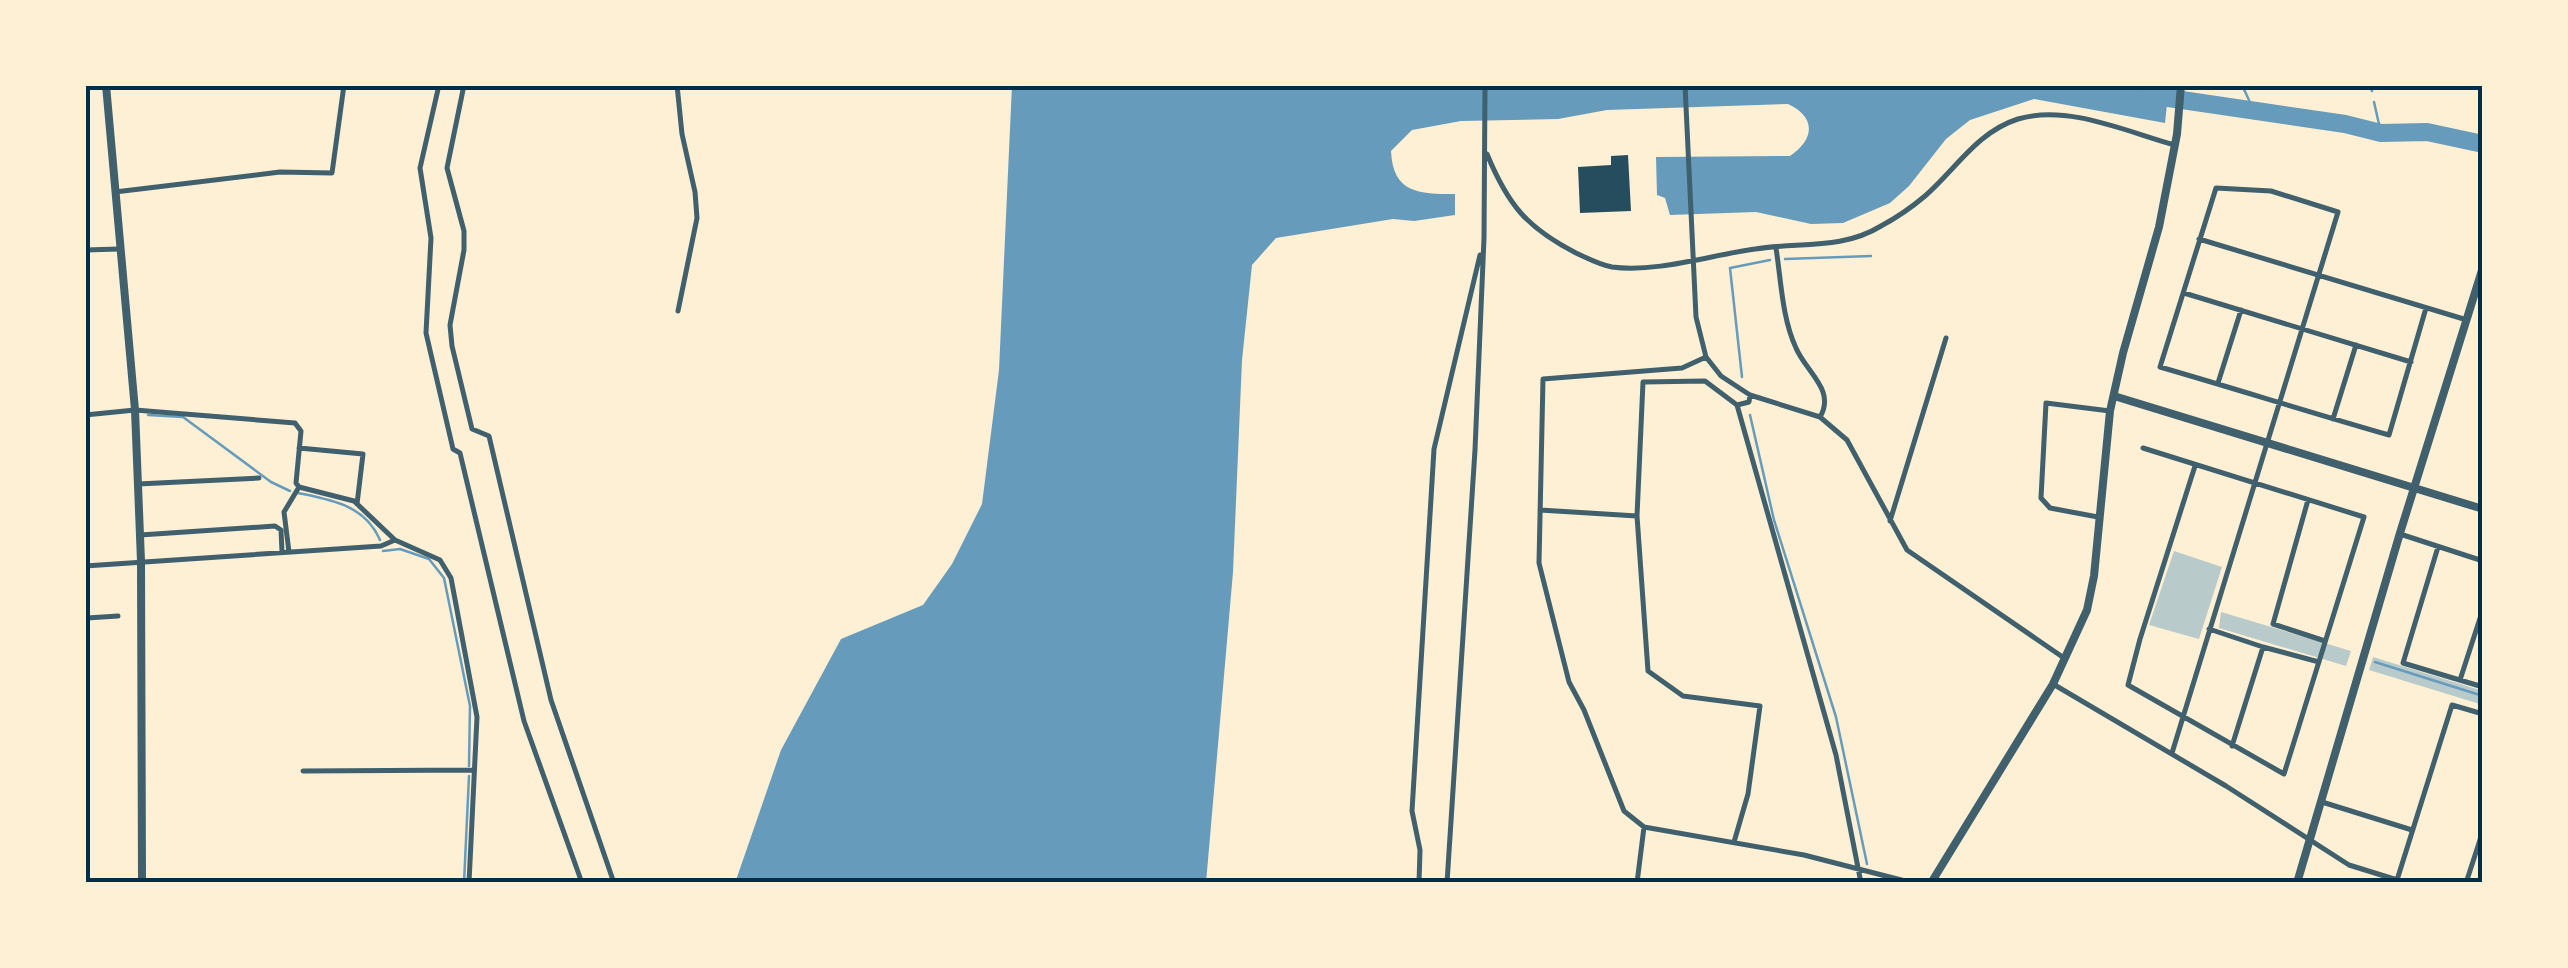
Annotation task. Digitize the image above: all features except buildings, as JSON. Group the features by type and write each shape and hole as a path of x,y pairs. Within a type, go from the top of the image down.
{"street":[{"path":"106,85 118,249 136,410 141,561 142,883"},
{"path":"115,192 280,172 332,173 344,85"},
{"path":"439,85 420,168 431,238 426,333 453,449 460,452 524,721 582,883"},
{"path":"464,85 447,160 464,231 450,325 452,346 472,429 489,436 551,700 614,883"},
{"path":"677,85 697,218 678,311"},
{"path":"1447,883 1463,662 1484,238 1485,85"},
{"path":"1685,85 1696,317 1706,358 1721,376 1750,394 1820,417 1847,440 1907,550 2067,660"},
{"path":"1933,883 2054,684 2091,594 2110,411 2159,227 2175,145 2181,85"},
{"path":"1486,150 1500,186 1517,212 1540,232 1611,267 1776,246 1844,243 1862,237 1926,196 1980,140 2022,118 2077,118 2175,145"},
{"path":"2172,753 2266,442 2279,402 2338,212 2271,191 2216,188 2160,366 2279,402 2333,419 2389,435 2426,308"},
{"path":"1418,883 1420,850 1412,810 1434,450 1484,238"},
{"path":"2200,238 2466,320"},
{"path":"1776,246 1796,350 1824,392 1826,407 1820,417"},
{"path":"85,250 118,249"},
{"path":"2297,883 2483,267"},
{"path":"2184,292 2411,362"},
{"path":"2218,384 2241,310"},
{"path":"1890,521 1946,338"},
{"path":"2333,419 2356,345"},
{"path":"1706,358 1682,368 1543,378 1539,563 1562,666 1624,811 1644,826 1734,842 1913,883"},
{"path":"1734,842 1748,794 1760,706 1684,696 1648,672 1637,516 1643,382 1705,381 1737,405 1836,755 1861,883"},
{"path":"1737,405 1749,402 1750,394"},
{"path":"2114,396 2483,509"},
{"path":"2098,516 2050,508 2041,498 2046,403 2110,411"},
{"path":"85,414 136,410 295,423 300,427 296,483 299,487 342,496 357,504 395,540 440,560 451,578 477,717 469,883"},
{"path":"300,448 363,454 357,504"},
{"path":"2143,448 2364,517 2284,774 2128,684 2195,466"},
{"path":"138,484 259,478"},
{"path":"286,552 284,512 299,487"},
{"path":"2308,500 2273,624 2326,641"},
{"path":"1539,510 1637,516"},
{"path":"140,535 275,526 281,530 286,552"},
{"path":"2400,533 2483,561"},
{"path":"87,627 85,566 381,546 395,540"},
{"path":"2438,547 2403,663 2483,686"},
{"path":"108,608 108,617"},
{"path":"2460,680 2483,609"},
{"path":"87,618 118,616"},
{"path":"2209,629 2318,662"},
{"path":"2232,746 2264,648"},
{"path":"2054,684 2349,865 2406,883"},
{"path":"2398,880 2452,705 2483,714"},
{"path":"304,771 474,770"},
{"path":"2320,801 2413,830"},
{"path":"1637,883 1644,826"},
{"path":"2466,883 2483,830"}],"shaded area":[{"path":"2174,551 2222,567 2199,639 2149,625"},
{"path":"2221,612 2351,651 2346,666 2219,628"},
{"path":"2373,657 2483,691 2483,705 2369,670"}],"water":[{"path":"1012,85 2169,85 2165,123 2034,99 1970,120 1946,139 1909,186 1890,203 1843,223 1811,224 1756,212 1670,215 1665,198 1657,195 1656,157 1790,156 1804,143 1809,128 1804,115 1788,104 1607,110 1558,119 1461,121 1412,130 1391,151 1397,175 1402,183 1419,191 1455,194 1455,215 1414,221 1393,219 1276,238 1252,265 1242,360 1233,572 1206,883 735,883 781,750 841,639 923,605 952,564 982,504 999,370"}],"waterway":[{"path":"2242,85 2254,111"},
{"path":"2370,85 2372,91"},
{"path":"2148,95 2345,124 2381,133 2427,132 2483,144"},
{"path":"2374,102 2381,133"},
{"path":"1785,259 1871,256"},
{"path":"1742,377 1730,268 1770,260"},
{"path":"148,415 183,417 271,482 290,491"},
{"path":"1750,415 1774,520 1836,717 1867,864"},
{"path":"298,493 346,506 366,519 380,540"},
{"path":"383,551 400,549 429,559 444,578 470,706 469,766"},
{"path":"2375,662 2483,696"},
{"path":"464,883 469,776"}]}
